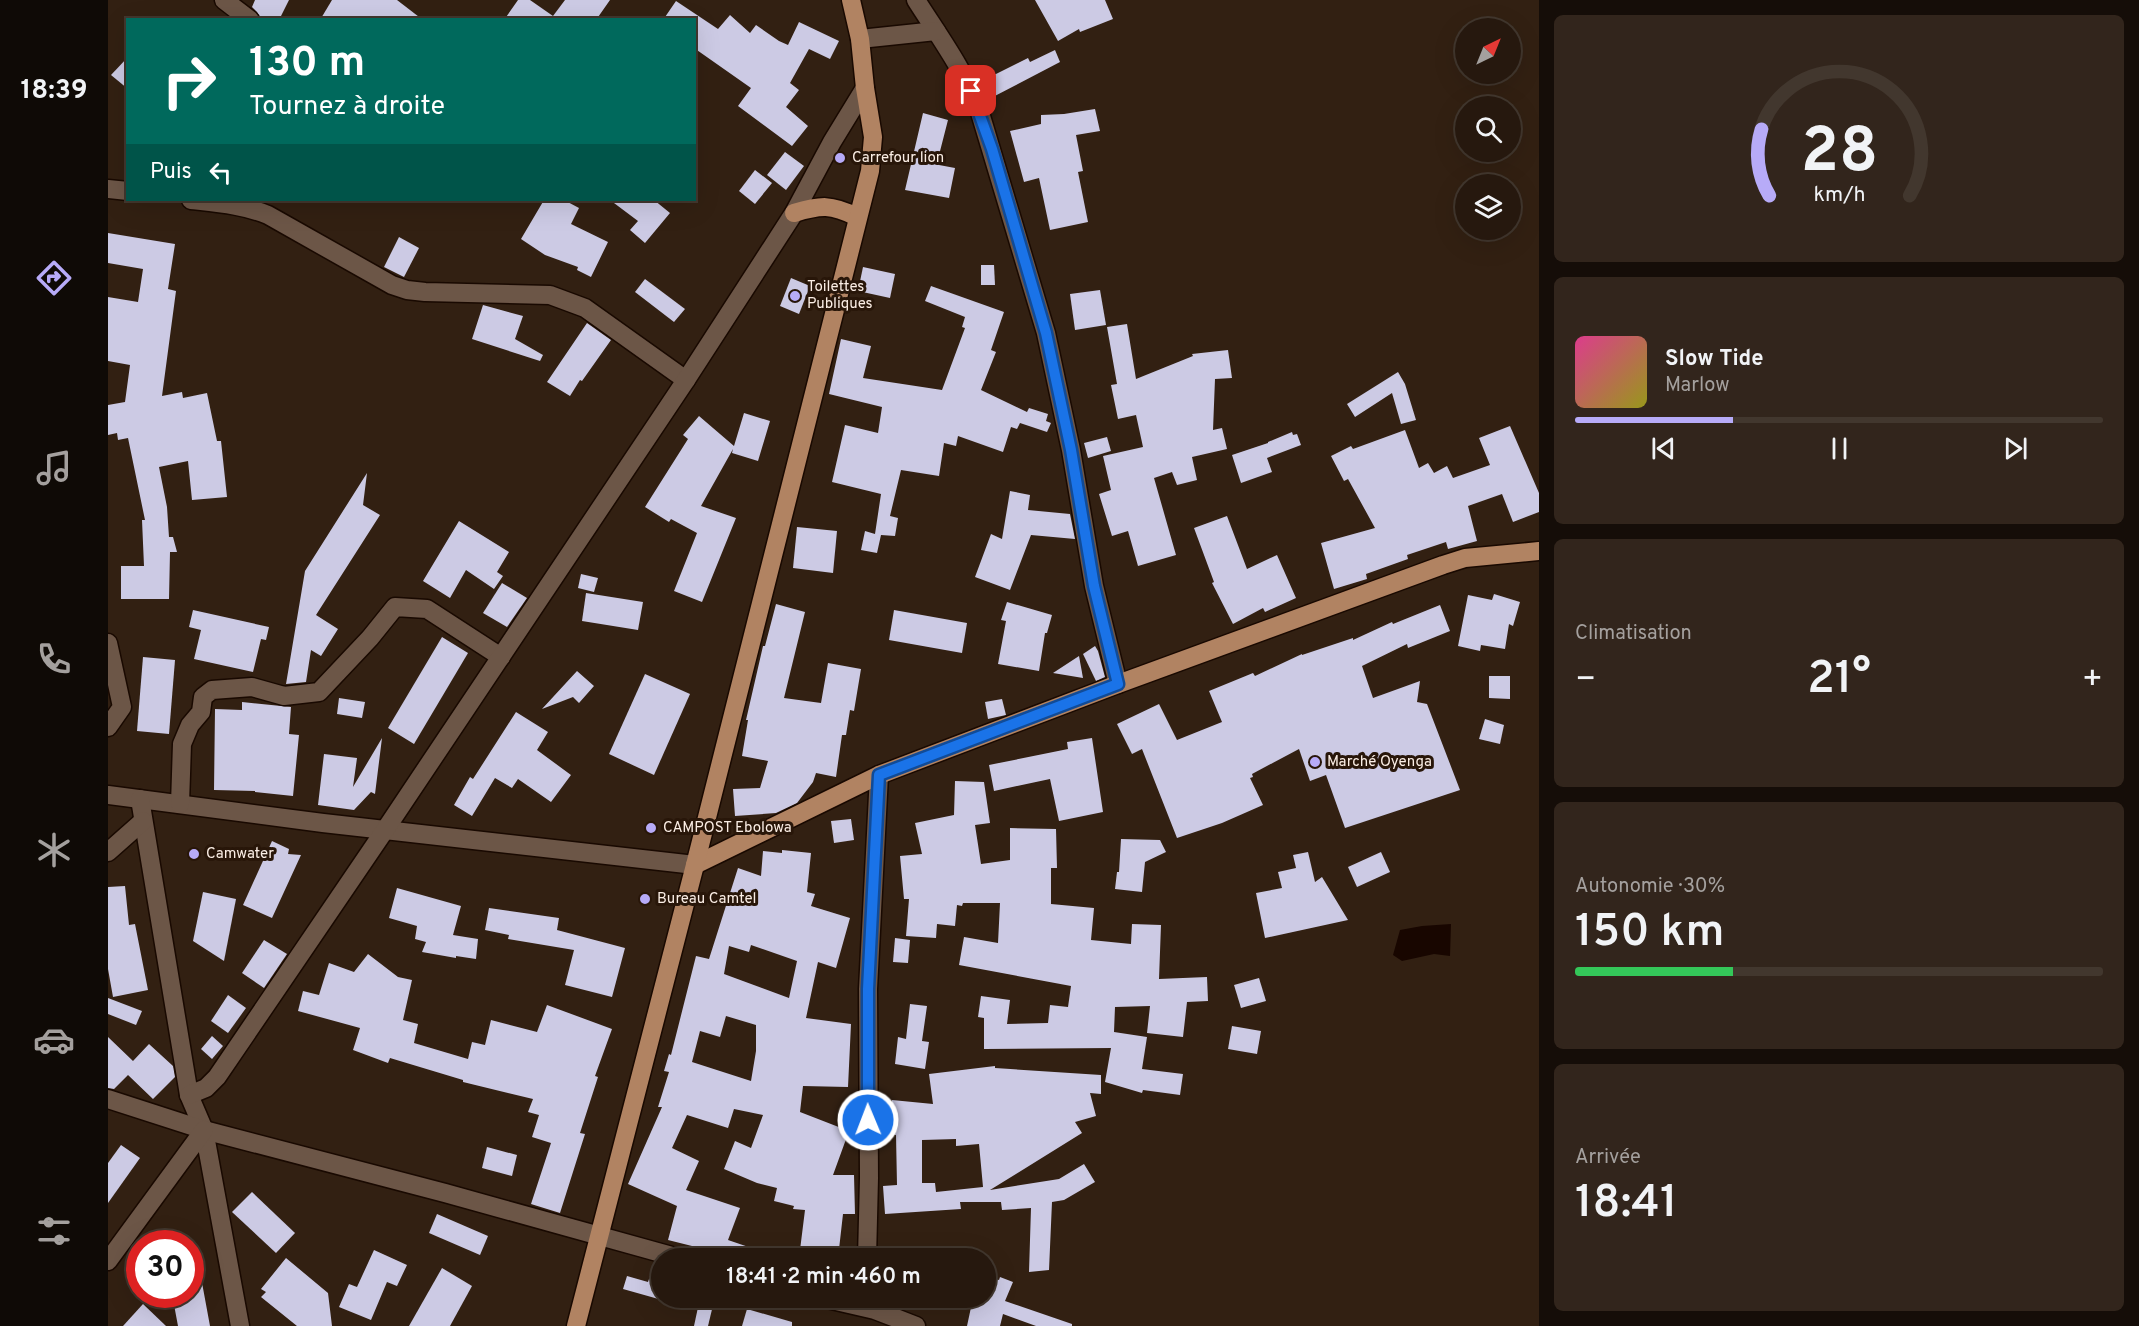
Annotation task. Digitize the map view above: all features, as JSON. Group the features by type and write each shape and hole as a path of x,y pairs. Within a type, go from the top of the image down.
{"main road":[{"path":"576,1326 870,171 873,137 860,39 850,0"},
{"path":"794,213 817,207 839,208 857,218"},
{"path":"695,865 879,775 1118,684 1443,564 1465,558 1539,551"}],"street":[{"path":"224,0 247,18"},
{"path":"916,0 965,76 978,106 1046,333 1071,450 1094,586 1118,684"},
{"path":"860,39 936,31"},
{"path":"189,1095 206,1088 217,1077 385,830 686,380 794,213 832,142 865,88"},
{"path":"108,189 126,191"},
{"path":"200,201 236,205 261,212 392,285 407,290 435,293 550,296 568,300 585,308 686,380"},
{"path":"180,804 182,744 190,725 201,712 203,697 212,690 252,687 284,696 319,692 370,638 395,607 427,609 501,657"},
{"path":"108,642 122,707 108,727"},
{"path":"867,1248 868,989 879,775"},
{"path":"108,795 385,830 695,865"},
{"path":"140,799 189,1095 204,1130 240,1326"},
{"path":"108,852 143,821"},
{"path":"108,1099 204,1130 651,1250"},
{"path":"108,1261 204,1130"},
{"path":"873,1311 916,1326"}],"shaded area":[{"path":"1451,924 1450,956 1434,954 1402,961 1393,955 1400,930"}],"building":[{"path":"255,0 289,0 280,18 260,18 252,7"},
{"path":"332,0 397,0 420,18 321,18"},
{"path":"518,0 530,0 553,16 565,0 610,0 597,18 505,18"},
{"path":"1035,0 1105,0 1113,19 1080,32 1079,29 1058,41"},
{"path":"676,1 718,29 730,15 750,33 756,25 788,45 799,22 839,41 830,59 809,49 790,83 799,90 786,107 808,126 792,146 738,106 751,88 696,49 696,18 664,18"},
{"path":"1055,50 1060,62 989,99 980,82 1028,58 1030,62"},
{"path":"126,59 126,87 111,75"},
{"path":"1095,109 1100,131 1076,135 1083,171 1078,172 1088,222 1050,230 1039,178 1024,182 1010,131 1041,124 1041,115"},
{"path":"923,113 948,120 938,159 940,159 939,165 955,168 949,198 905,190"},
{"path":"785,152 804,166 786,190 767,175"},
{"path":"755,170 772,183 755,204 739,191"},
{"path":"543,201 566,201 579,208 571,224 608,242 591,277 577,270 578,267 545,255 521,239"},
{"path":"611,201 655,201 670,213 645,243 630,230 638,221"},
{"path":"108,233 175,244 168,289 176,291 162,396 182,392 183,398 207,393 217,441 221,441 227,497 192,500 188,461 159,467 167,507 169,537 173,537 177,552 170,552 169,599 121,599 121,566 144,566 142,520 145,520 128,438 118,440 117,433 108,435 108,405 125,402 130,365 108,361 108,297 138,302 143,269 108,263"},
{"path":"399,237 419,248 404,277 384,267"},
{"path":"981,265 994,265 995,285 981,285"},
{"path":"863,267 895,274 890,298 858,291"},
{"name":"Toilettes Publiques","path":"791,278 810,286 799,314 780,306"},
{"path":"645,279 685,309 674,322 635,292"},
{"path":"931,286 1004,312 991,350 996,352 981,390 1027,412 1029,408 1048,414 1046,421 1051,423 1047,432 1020,423 1017,429 1011,427 1003,452 958,436 956,446 944,443 939,476 901,470 890,516 898,518 895,536 881,535 877,553 861,550 865,531 875,534 881,494 832,482 845,425 878,433 882,407 829,394 841,339 871,346 863,378 942,390 965,328 962,327 965,317 925,301"},
{"path":"1100,290 1106,325 1075,330 1070,294"},
{"path":"483,305 523,316 515,339 543,355 540,361 472,339"},
{"path":"587,323 611,340 570,396 547,382"},
{"path":"1127,324 1136,379 1193,356 1192,354 1228,350 1232,378 1215,379 1213,430 1222,428 1227,449 1192,457 1197,480 1177,485 1172,472 1154,478 1176,555 1138,566 1128,531 1112,536 1099,494 1111,490 1103,456 1143,447 1136,415 1118,419 1111,385 1117,384 1107,327"},
{"path":"1398,372 1405,384 1416,420 1401,424 1392,393 1355,417 1347,404"},
{"path":"744,413 770,421 758,461 732,453 733,449 701,506 736,518 702,602 674,591 697,533 671,519 669,522 645,507 688,439 683,435 699,416 734,446"},
{"path":"1510,426 1539,493 1539,512 1513,522 1502,494 1468,506 1477,541 1448,549 1446,542 1407,555 1408,559 1366,574 1367,579 1334,589 1321,543 1375,528 1348,479 1344,481 1331,456 1351,446 1353,449 1405,430 1419,468 1428,463 1434,473 1447,466 1453,478 1490,465 1479,438"},
{"path":"1292,432 1293,435 1297,434 1301,445 1267,458 1272,472 1241,483 1232,455"},
{"path":"1107,437 1111,451 1088,458 1084,443"},
{"path":"367,473 363,505 380,515 316,615 338,629 321,656 311,650 306,682 286,684 305,571"},
{"path":"1010,491 1030,495 1028,510 1070,514 1075,539 1031,535 1010,590 975,577 991,534 1002,539"},
{"path":"1227,516 1247,569 1277,555 1296,598 1265,612 1263,608 1233,624 1212,583 1214,582 1194,528"},
{"path":"459,521 509,552 497,572 503,576 494,589 466,570 450,598 423,581"},
{"path":"797,527 837,531 833,573 793,568"},
{"path":"581,574 598,578 594,592 578,588"},
{"path":"502,583 527,598 507,627 483,613"},
{"path":"586,593 643,602 638,630 582,621"},
{"path":"1494,594 1520,602 1513,626 1509,624 1505,649 1481,645 1480,651 1458,646 1468,595 1492,600"},
{"path":"1007,602 1052,615 1047,633 1045,633 1039,671 998,664 1006,621 1001,620"},
{"path":"776,604 805,612 784,698 821,703 828,663 861,669 854,711 850,710 846,735 842,735 836,777 816,773 813,782 797,803 776,813 735,816 733,789 760,788 768,761 742,756 748,720 746,720 763,646 765,646"},
{"path":"1440,605 1450,631 1408,648 1407,644 1362,666 1373,698 1420,681 1417,702 1427,704 1460,790 1345,828 1326,775 1310,781 1299,749 1252,774 1253,777 1250,778 1263,805 1222,823 1177,838 1142,749 1132,754 1117,724 1159,704 1177,740 1222,722 1209,691 1253,673 1255,676 1302,654 1353,638 1353,640 1392,622 1393,624"},
{"path":"193,610 269,627 266,640 261,639 253,672 194,659 201,630 189,627"},
{"path":"894,610 967,623 962,653 889,640"},
{"path":"442,637 468,653 414,744 388,728"},
{"path":"1095,646 1105,677 1096,681 1083,654"},
{"path":"1079,656 1083,678 1053,673"},
{"path":"143,657 175,660 169,734 137,731"},
{"path":"577,671 594,686 579,703 573,697 542,709"},
{"path":"645,674 690,694 654,775 609,754"},
{"path":"1489,676 1510,676 1510,699 1489,698"},
{"path":"339,698 365,702 362,718 337,714"},
{"path":"1002,699 1006,715 988,719 985,702"},
{"path":"242,702 291,707 289,734 299,735 293,796 255,791 214,790 215,709 242,710"},
{"path":"516,712 548,732 537,750 571,775 551,802 518,779 512,788 495,778 472,816 454,805 470,777 473,779"},
{"path":"1485,719 1504,725 1500,744 1479,739"},
{"path":"382,738 375,794 371,792 354,810 318,805 324,754 357,758 353,787"},
{"path":"1092,738 1103,812 1059,821 1050,779 994,791 989,765 1068,749 1067,742"},
{"path":"955,781 984,782 990,823 975,825 981,864 1010,860 1010,828 1056,829 1057,868 1051,868 1051,904 1094,908 1091,940 1131,944 1132,924 1161,925 1159,979 1207,977 1208,1001 1187,1002 1183,1037 1147,1033 1150,1006 1115,1007 1114,1032 1147,1037 1142,1069 1183,1074 1180,1095 1143,1090 1142,1093 1105,1082 1111,1048 984,1049 984,1018 978,1017 981,996 1010,1000 1007,1024 1048,1023 1050,1005 1068,1007 1071,986 959,965 964,937 998,943 1000,903 957,905 955,926 937,924 936,938 906,936 909,899 904,899 900,856 922,854 915,823 954,815"},
{"path":"851,819 854,840 834,843 831,821"},
{"path":"1121,839 1160,840 1166,852 1145,862 1142,892 1115,889 1117,872 1119,872"},
{"path":"272,841 289,849 288,854 301,855 272,918 243,905"},
{"path":"763,851 811,853 807,892 815,894 811,906 850,918 836,968 818,962 806,1018 851,1024 848,1087 803,1086 800,1112 849,1131 833,1175 854,1175 855,1214 843,1214 839,1248 800,1248 805,1210 793,1209 794,1206 774,1201 777,1188 757,1183 724,1169 735,1141 751,1148 763,1115 734,1109 728,1128 687,1115 672,1148 699,1161 686,1190 740,1208 728,1240 752,1248 700,1248 668,1240 677,1206 628,1184 662,1107 658,1107 669,1072 664,1071 669,1054 671,1055 696,956 709,959 738,868 761,876","holes":["751,945 797,961 789,998 724,974 729,946 749,952","726,1016 756,1025 756,1051 751,1081 692,1062 700,1031 720,1037"]},
{"path":"1308,852 1315,882 1322,877 1348,920 1265,938 1256,893 1282,888 1278,872 1296,868 1293,855"},
{"path":"1381,852 1390,872 1357,887 1348,867"},
{"path":"125,886 129,925 135,924 148,990 113,997 108,969 108,887"},
{"path":"397,888 461,906 453,935 478,939 476,959 422,952 426,942 415,939 417,926 389,918"},
{"path":"203,892 236,899 224,961 193,941"},
{"path":"489,908 559,918 557,930 625,948 612,997 565,985 574,950 508,939 509,935 485,930"},
{"path":"895,938 910,940 908,963 893,962"},
{"path":"264,940 287,954 264,988 242,973"},
{"path":"368,954 398,977 412,980 403,1020 418,1024 414,1043 468,1059 472,1042 485,1045 491,1020 537,1032 547,1005 612,1029 595,1076 598,1077 580,1133 585,1134 560,1213 531,1204 551,1143 532,1137 539,1115 528,1112 533,1099 463,1082 463,1080 390,1058 388,1063 353,1050 360,1028 298,1011 303,991 319,995 329,963 354,972"},
{"path":"1259,978 1266,1001 1241,1008 1234,985"},
{"path":"228,995 246,1008 228,1033 211,1021"},
{"path":"108,998 142,1011 136,1025 108,1014"},
{"path":"910,1004 927,1006 922,1041 929,1042 925,1069 895,1064 898,1037 906,1039"},
{"path":"1232,1026 1261,1031 1257,1054 1228,1049"},
{"path":"212,1036 223,1046 212,1059 201,1049"},
{"path":"108,1037 133,1061 149,1044 173,1066 175,1077 153,1099 128,1075 114,1089 108,1088"},
{"path":"995,1066 995,1068 1101,1075 1101,1094 1090,1093 1096,1116 1075,1122 1082,1133 990,1190 1059,1179 1084,1164 1095,1182 1064,1200 1052,1202 1049,1270 1029,1272 1031,1208 1002,1210 1001,1202 960,1202 961,1209 885,1214 883,1186 897,1185 896,1135 888,1134 892,1100 933,1104 929,1074","holes":["956,1139 956,1146 979,1144 983,1187 936,1192 935,1183 922,1183 922,1140"]},
{"path":"121,1145 140,1158 108,1203 108,1163"},
{"path":"487,1147 517,1155 512,1176 482,1168"},
{"path":"252,1192 295,1233 276,1253 232,1212"},
{"path":"437,1214 488,1236 480,1255 429,1233"},
{"path":"374,1250 407,1265 397,1286 387,1282 371,1320 339,1307 349,1284 357,1287"},
{"path":"286,1258 328,1293 332,1326 297,1326 261,1297 266,1292 261,1289"},
{"path":"442,1268 472,1286 450,1326 409,1326"},
{"path":"627,1276 648,1282 651,1276 651,1297 623,1289"},
{"path":"1000,1277 1013,1282 1005,1301 1072,1324 1072,1326 1036,1326 1003,1314 1000,1326 967,1326 971,1308 996,1308 996,1279 999,1280"},
{"path":"204,1294 210,1326 178,1326 175,1308 204,1308"},
{"path":"139,1308 147,1308 166,1326 123,1326"},
{"path":"698,1308 712,1308 708,1326 694,1326"},
{"path":"747,1309 792,1322 792,1326 742,1326"}],"place":[{"name":"Carrefour lion","path":"840,158"},
{"name":"Toilettes Publiques","path":"795,296"},
{"name":"Marché Oyenga","path":"1315,762"},
{"name":"CAMPOST Ebolowa","path":"651,828"},
{"name":"Camwater","path":"194,854"},
{"name":"Bureau Camtel","path":"645,899"}],"route":[{"path":"868,1120 868,989 879,775 1118,684 1094,586 1060,392 1046,333 992,149 971,91"}]}
